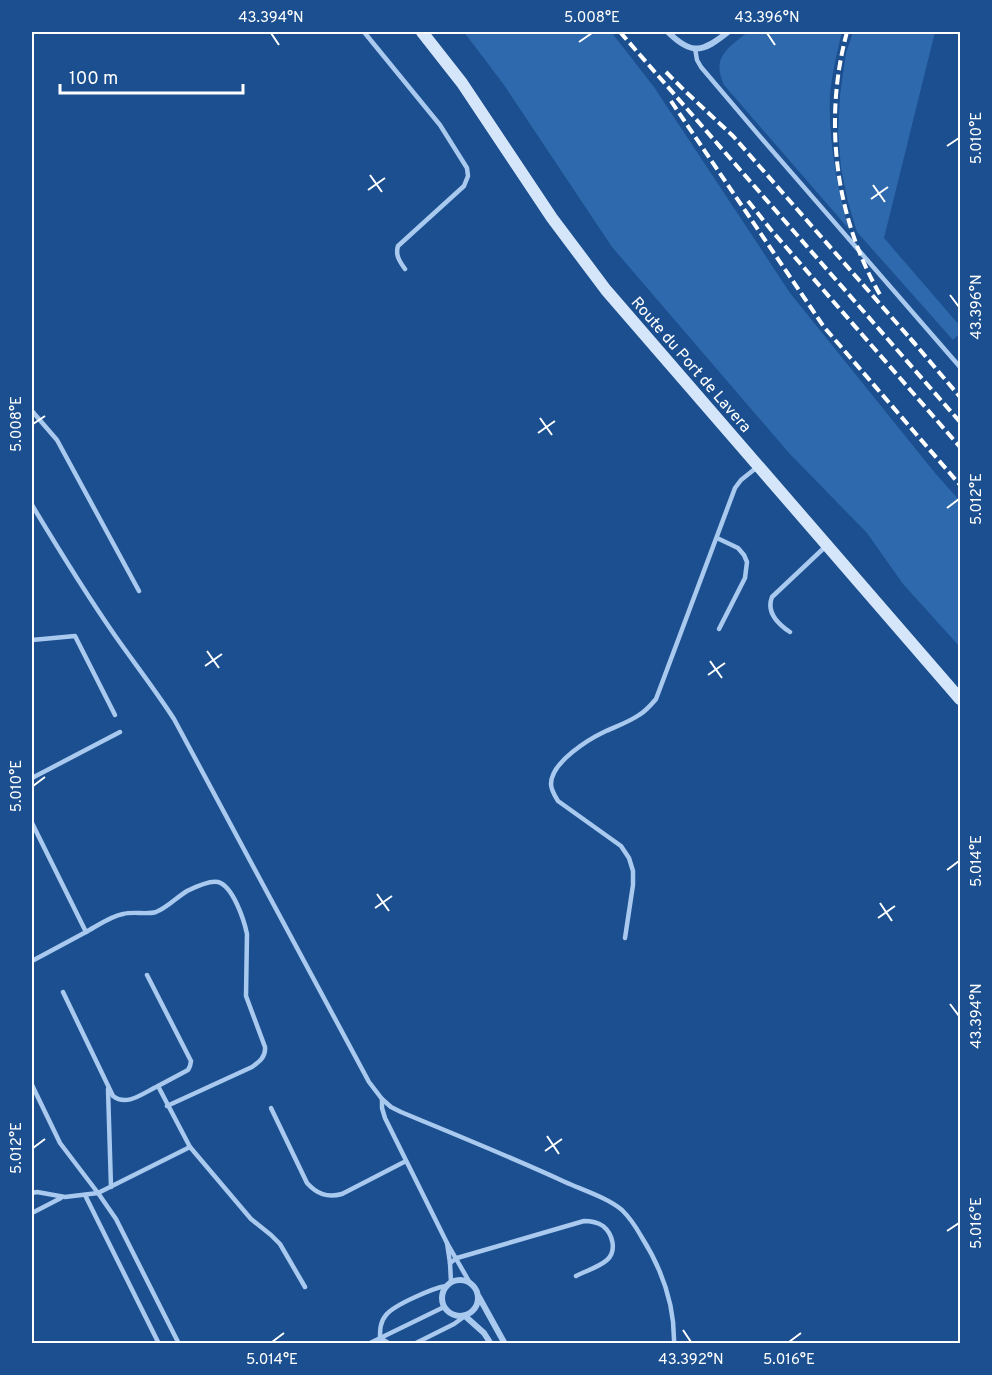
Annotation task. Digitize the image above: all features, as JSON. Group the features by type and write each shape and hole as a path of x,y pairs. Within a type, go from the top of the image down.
{"street":[{"name":"Route du Port de Lavera","path":"422,32 462,83 552,218 606,290 960,699"},
{"path":"668,32 680,43 690,48 705,48 728,32"},
{"path":"478,1296 478,1302 473,1311 465,1316 450,1314 444,1307 442,1296 448,1284 461,1280 470,1283 474,1287 506,1344"},
{"path":"465,1316 491,1344"}],"lane":[{"path":"364,32 440,125 467,168 468,176 464,186 398,246 397,255 405,269"},
{"path":"695,48 701,67 960,367"},
{"path":"955,361 960,355"},
{"path":"32,411 57,440 139,591"},
{"path":"625,938 633,885 633,871 629,858 621,846 558,801 551,783 554,771 578,747 638,716 656,699 735,488 741,480 759,466"},
{"path":"32,505 88,595 174,719 369,1082 382,1099 401,1112 541,1171 622,1209 650,1250 668,1290 674,1326 674,1344"},
{"path":"717,538 738,548 747,562 745,578 719,629"},
{"path":"790,632 775,618 770,602 772,597 827,545"},
{"path":"32,640 75,636 115,715"},
{"path":"32,778 120,732"},
{"path":"32,823 86,932"},
{"path":"32,961 120,914 157,912 187,891 211,882 219,882 226,887 245,925 247,934 246,996 266,1052 252,1067 167,1106"},
{"path":"63,992 112,1096 118,1100 129,1100 188,1070 191,1061 147,975"},
{"path":"32,1085 60,1143 116,1219 179,1344"},
{"path":"158,1086 190,1147 251,1219 280,1244 305,1287"},
{"path":"108,1087 111,1187"},
{"path":"382,1099 385,1118 447,1243 470,1283"},
{"path":"271,1108 307,1183 322,1195 342,1194 406,1161"},
{"path":"32,1193 62,1197 98,1192 190,1147"},
{"path":"85,1195 159,1344"},
{"path":"32,1213 62,1197"},
{"path":"450,1263 457,1258 584,1221 597,1223 603,1226 612,1240 612,1254 604,1262 576,1276"},
{"path":"380,1338 380,1327 387,1313 429,1291 448,1284 450,1263 447,1243"},
{"path":"368,1344 444,1307"},
{"path":"414,1344 465,1316"},
{"path":"380,1338 390,1344"}],"shaded area":[{"path":"464,32 612,33 654,87 790,293 960,501 960,647 903,584 867,533 789,453 612,247 504,85"},
{"path":"748,32 842,32 830,95 830,129 840,195 848,228 724,85 719,67 721,60 728,48"},
{"path":"853,32 935,32 884,238 960,326 960,333 953,340 857,232 841,168 838,132 846,53"}],"railway":[{"path":"620,32 960,422"},
{"path":"847,32 836,100 835,134 838,168 853,235 882,298"},
{"path":"666,72 733,136 915,344"},
{"path":"671,101 824,327 960,485"},
{"path":"748,201 960,447"},
{"path":"910,338 960,397"}]}
